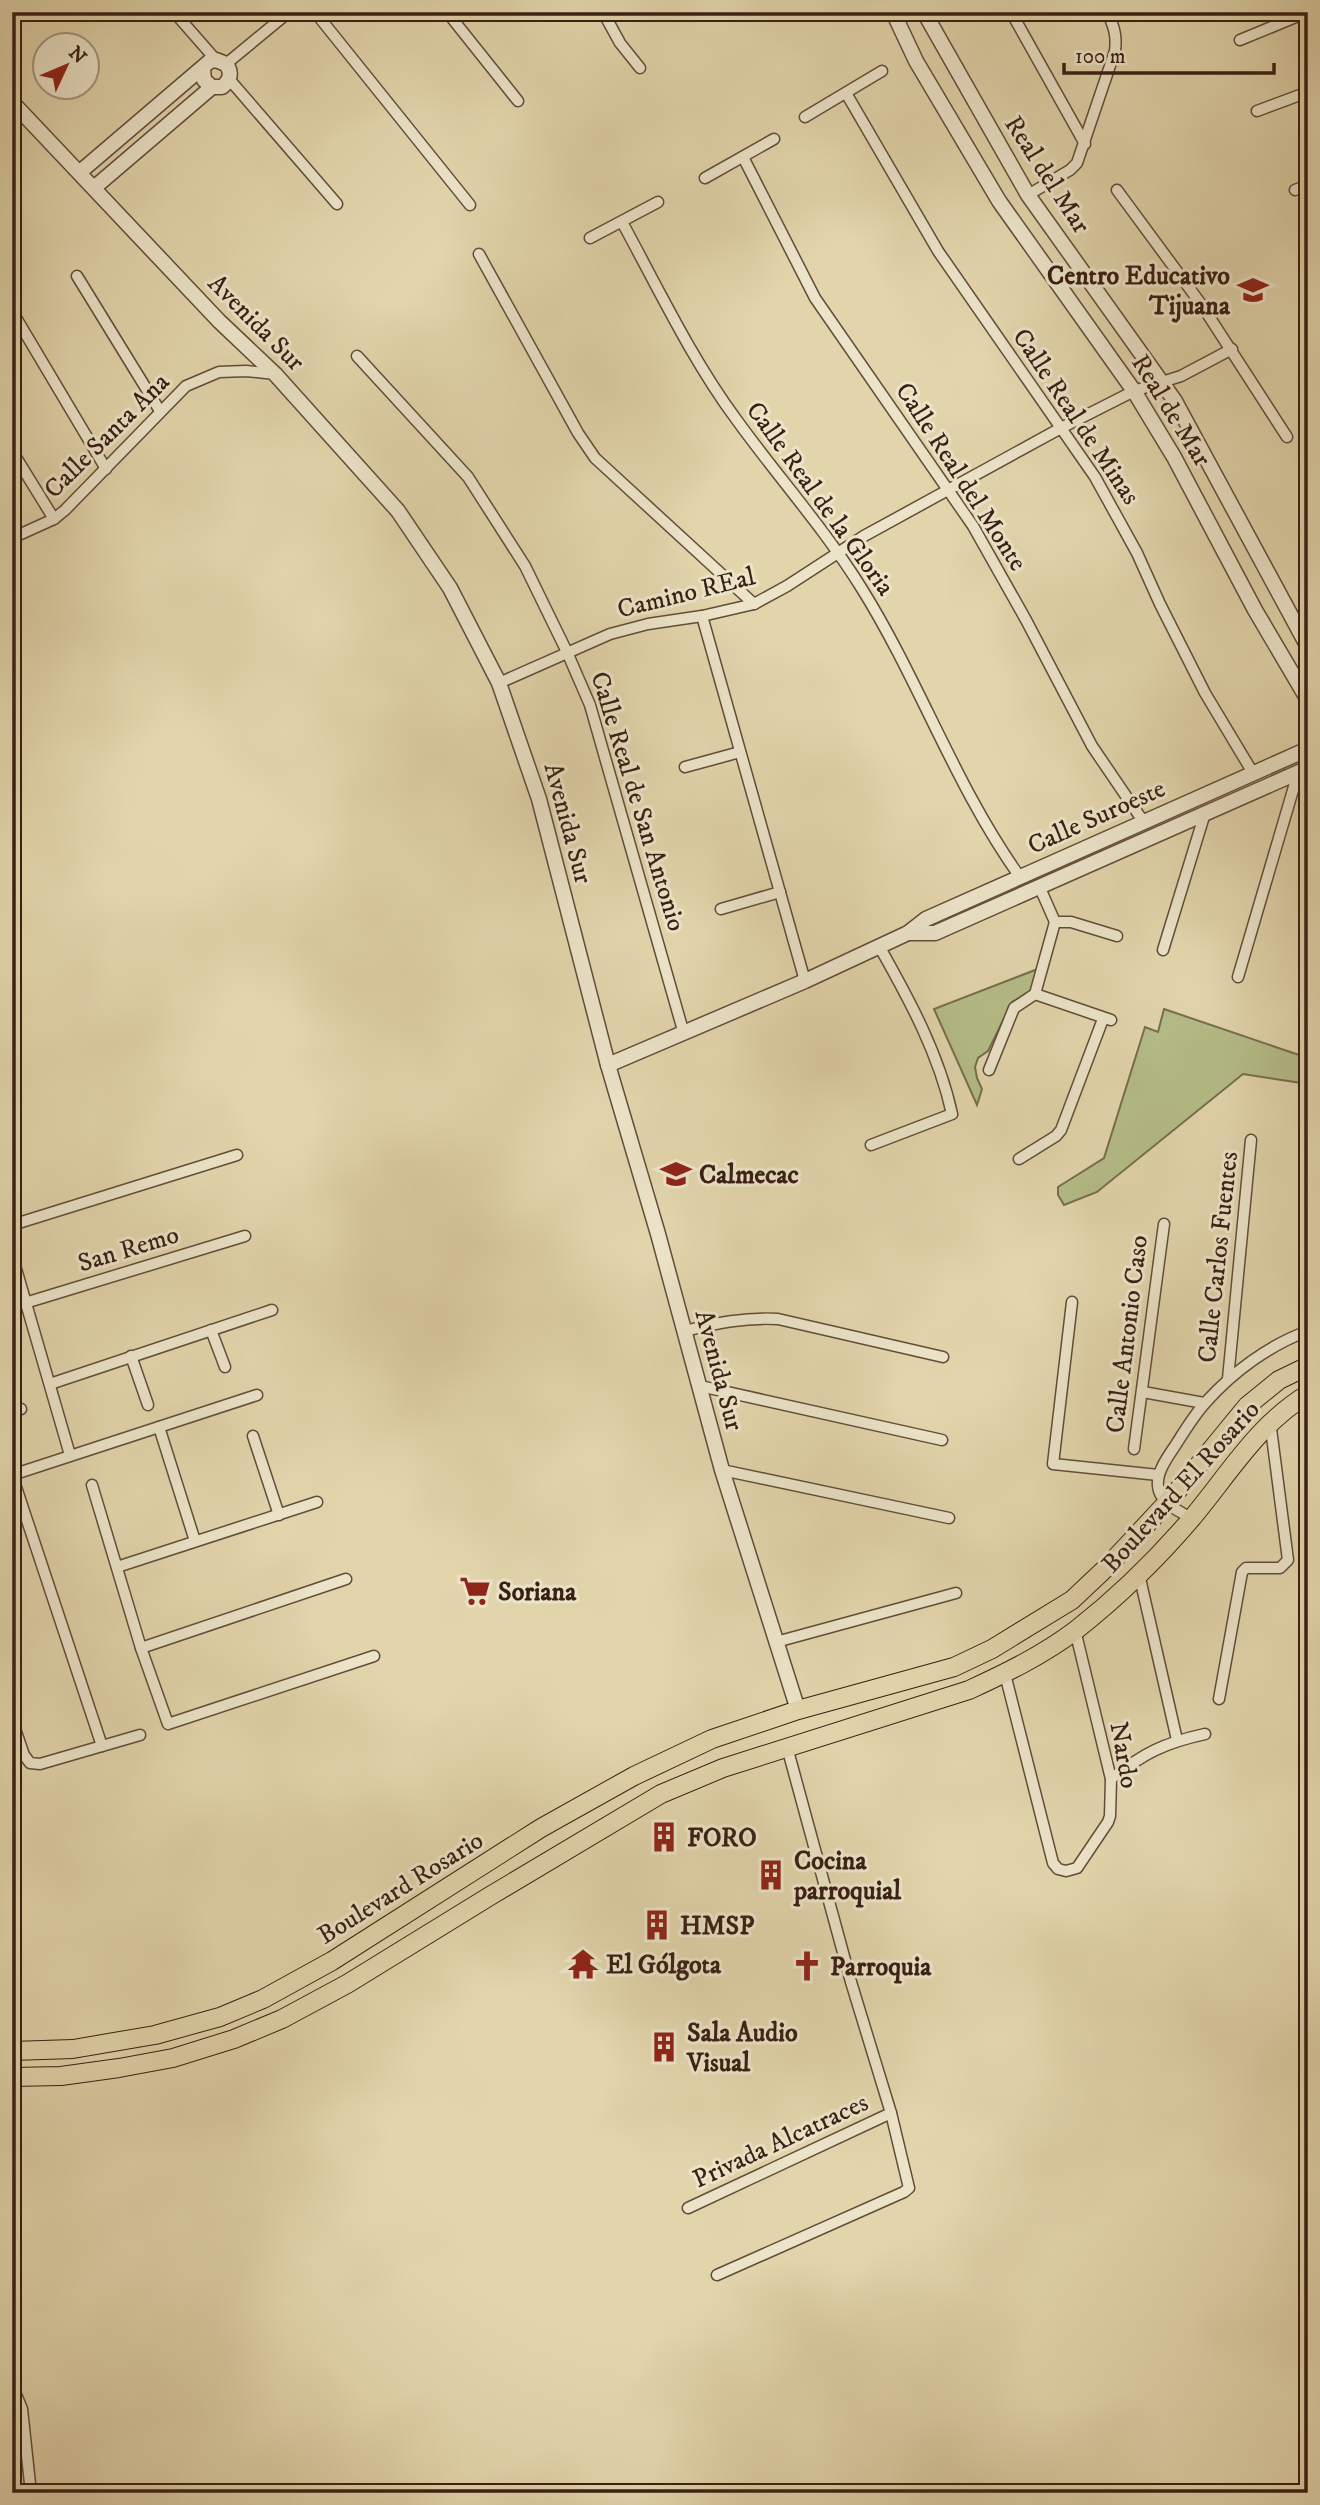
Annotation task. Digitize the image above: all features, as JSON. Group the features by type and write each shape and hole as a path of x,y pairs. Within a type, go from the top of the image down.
{"main road":[{"name":"Boulevard El Rosario","path":"798,1710 954,1667 992,1649 1072,1600 1167,1504 1247,1406 1279,1380 1308,1366"},
{"name":"Boulevard El Rosario","path":"787,1747 969,1690 1005,1674 1076,1630 1139,1574 1191,1518 1270,1421 1308,1394"},
{"name":"Boulevard Rosario","path":"12,2051 73,2049 115,2042 192,2026 263,1999 332,1961 541,1828 634,1776 712,1740 798,1710"},
{"name":"Boulevard Rosario","path":"12,2077 61,2076 119,2068 204,2050 282,2019 347,1984 661,1794 723,1768 787,1747"},
{"path":"634,1776 646,1803"},
{"path":"115,2042 119,2068"}],"street":[{"path":"174,12 229,68 229,79 337,204"},
{"path":"80,172 206,64 221,62 289,12"},
{"path":"315,12 470,205"},
{"path":"447,12 518,101"},
{"path":"603,12 620,43 640,68"},
{"name":"Real de Mar","path":"893,12 916,61 999,201 1134,391 1174,457 1255,610 1308,700"},
{"name":"Real del Mar","path":"924,12 1028,195 1162,381 1188,423 1308,647"},
{"path":"1011,12 1084,144"},
{"path":"1028,195 1074,167 1084,144 1115,51 1117,39 1107,12"},
{"path":"1240,40 1308,12"},
{"path":"203,69 204,80 212,87"},
{"path":"806,117 882,71"},
{"path":"94,187 212,87 222,86 229,79"},
{"path":"1257,111 1308,92"},
{"name":"Calle Real de Minas","path":"846,93 938,251 1114,509 1205,693 1252,773"},
{"name":"Avenida Sur","path":"12,102 219,321 275,374 398,511 450,589 499,683 539,799 608,1066 722,1469 798,1710"},
{"path":"705,178 774,139"},
{"name":"Calle Real del Monte","path":"743,157 814,298 949,490 997,567 1092,746 1143,821"},
{"path":"1295,190 1308,185"},
{"path":"1117,190 1232,349 1287,437"},
{"path":"590,238 658,202"},
{"name":"Calle Real de la Gloria","path":"622,222 694,354 735,417 837,551 889,635 974,805 997,845 1020,877"},
{"path":"479,254 578,433 595,458 754,604"},
{"path":"77,276 160,411"},
{"path":"12,311 106,469"},
{"name":"Camino REal","path":"499,683 610,634 754,604 787,586 837,551 1061,428 1134,391 1181,376 1232,349"},
{"name":"Calle Real de San Antonio","path":"357,355 468,477 525,566 567,652 590,705 684,1034"},
{"name":"Calle Santa Ana","path":"12,538 54,519 83,494 186,386 219,372 275,374"},
{"path":"12,451 54,519"},
{"path":"702,616 805,981"},
{"name":"Calle Suroeste","path":"608,1066 805,981 908,933 926,919 1308,748"},
{"path":"685,767 740,752"},
{"path":"1237,977 1303,771"},
{"name":"Calle Suroeste","path":"908,933 935,933 1303,771"},
{"path":"1163,950 1205,813"},
{"path":"989,1070 1014,1008 1035,994 1055,922 1040,888"},
{"path":"722,908 780,892"},
{"path":"1055,922 1071,922 1117,936"},
{"path":"871,1145 952,1114 918,1018 878,946"},
{"path":"1019,1159 1061,1130 1107,1020 1035,994"},
{"name":"Calle Carlos Fuentes","path":"1228,1379 1251,1140"},
{"path":"12,1224 237,1155"},
{"name":"Calle Antonio Caso","path":"1134,1450 1164,1224"},
{"name":"San Remo","path":"25,1303 245,1236"},
{"path":"12,1255 70,1455"},
{"path":"1072,1302 1053,1464 1158,1475"},
{"path":"50,1384 272,1310"},
{"path":"685,1331 755,1317 943,1357"},
{"path":"211,1330 225,1367"},
{"path":"1191,1518 1167,1504 1158,1490 1158,1475 1171,1451 1204,1403 1228,1379 1262,1354 1308,1331"},
{"path":"131,1356 148,1405"},
{"path":"700,1386 942,1440"},
{"path":"1143,1392 1204,1403"},
{"path":"103,1746 12,1475 257,1395"},
{"path":"1219,1699 1242,1572 1246,1568 1280,1569 1288,1560 1270,1421"},
{"path":"159,1427 195,1541"},
{"path":"253,1436 279,1515"},
{"path":"722,1469 949,1518"},
{"path":"92,1485 141,1648 168,1724 374,1656"},
{"path":"117,1567 317,1503"},
{"path":"1139,1574 1177,1740"},
{"path":"141,1648 346,1578"},
{"path":"776,1642 956,1592"},
{"name":"Nardo","path":"1005,1674 1053,1863 1058,1869 1066,1871 1077,1868 1108,1822 1111,1779 1076,1630"},
{"path":"12,1720 24,1755 30,1763 40,1765 140,1735"},
{"path":"1111,1779 1148,1752 1177,1740 1205,1734"},
{"path":"717,2275 908,2188 891,2113 851,1982 787,1747"},
{"name":"Privada Alcatraces","path":"688,2208 891,2113"},
{"path":"12,2385 31,2493"}],"green space":[{"path":"1043,967 1037,989 1012,1002 988,1051 978,1058 975,1067 982,1089 977,1105 934,1009"},
{"path":"1164,1009 1308,1058 1308,1084 1243,1074 1097,1192 1064,1205 1058,1195 1058,1187 1104,1158 1145,1027 1158,1032"}],"place":[{"name":"Centro Educativo Tijuana","path":"1253,290"},
{"name":"Calmecac","path":"676,1174"},
{"name":"Soriana","path":"475,1591"},
{"name":"FORO","path":"664,1837"},
{"name":"Cocina parroquial","path":"771,1875"},
{"name":"HMSP","path":"657,1925"},
{"name":"El Gólgota","path":"583,1964"},
{"name":"Parroquia","path":"807,1966"},
{"name":"Sala Audio Visual","path":"664,2047"}]}
